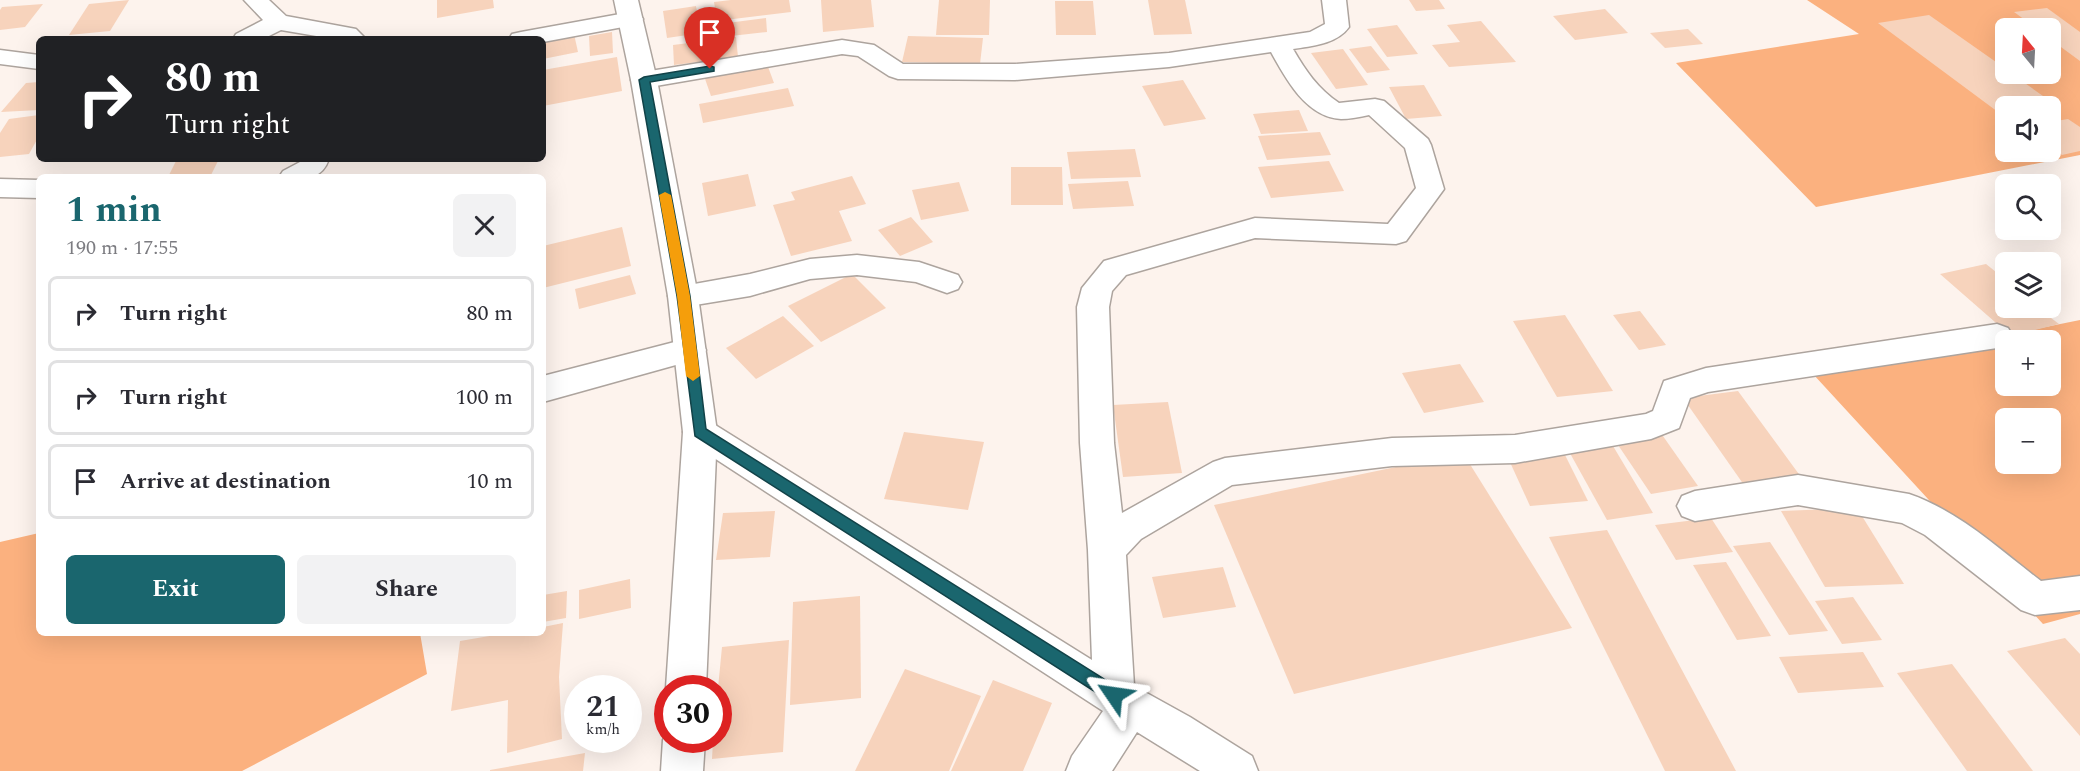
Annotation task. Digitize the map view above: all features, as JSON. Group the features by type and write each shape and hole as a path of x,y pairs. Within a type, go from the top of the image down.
{"street":[{"path":"256,0 278,22 350,36"},
{"path":"644,80 842,47 865,50 898,71 1015,72 1170,60 1316,38 1336,27 1334,0"},
{"path":"532,36 628,9 644,80 683,296 700,432 687,675"},
{"path":"251,36 278,22"},
{"path":"1087,771 1122,701 1097,443 1093,307 1097,288 1115,268 1255,228 1396,234 1430,189 1418,145 1375,107 1338,111 1323,107 1288,62 1278,44"},
{"path":"0,57 36,62"},
{"path":"299,174 312,167 314,162"},
{"path":"0,188 36,189"},
{"path":"683,296 750,285 810,269 857,266 919,272 947,282"},
{"path":"1107,550 1128,528 1225,472 1392,452 1515,449 1651,426 1666,419 1676,390 1706,380 1995,336"},
{"path":"546,388 690,350"},
{"path":"700,432 1122,701 1175,731 1237,771"},
{"path":"1695,506 1798,490 1909,509 1938,524 2035,598 2080,593"},
{"path":"682,771 683,753"}],"shaded area":[{"path":"1807,0 2080,0 2080,155 2061,159 2061,96 1995,96 1995,162 2044,162 1816,207 1676,63 1859,34"},
{"path":"2080,320 2080,614 2043,624 1813,374 1995,337 1995,396 2061,396 2061,330 2031,330"},
{"path":"36,534 36,636 421,636 427,674 242,771 0,771 0,542"}],"building":[{"path":"129,0 110,31 69,35 89,4"},
{"path":"437,0 493,0 494,8 437,18"},
{"path":"789,0 791,12 717,21 714,2"},
{"path":"821,0 871,0 874,27 823,32"},
{"path":"939,0 990,0 989,35 936,35"},
{"path":"1148,0 1185,0 1192,34 1154,35"},
{"path":"1409,0 1439,0 1445,9 1416,11"},
{"path":"1055,1 1093,1 1096,35 1056,35"},
{"path":"43,4 25,27 0,30 2,7"},
{"path":"696,6 701,33 667,38 663,11"},
{"path":"2047,8 2061,18 2022,18 2014,12"},
{"path":"1605,9 1628,33 1575,40 1553,16"},
{"path":"1929,15 1995,61 1995,84 2026,84 2043,96 1995,96 1995,110 1878,23"},
{"path":"766,18 767,32 713,38 712,25"},
{"path":"2061,18 2080,32 2080,61 2061,47"},
{"path":"1481,21 1516,62 1449,67 1432,45 1460,42 1447,25"},
{"path":"1397,25 1418,54 1387,57 1367,29"},
{"path":"1688,29 1703,44 1665,48 1650,33"},
{"path":"612,32 613,53 590,56 589,36"},
{"path":"574,34 578,52 546,58 546,40"},
{"path":"908,36 983,38 980,64 902,62"},
{"path":"736,37 738,57 674,65 673,45"},
{"path":"1371,46 1390,70 1367,73 1349,49"},
{"path":"1343,49 1368,85 1336,89 1311,53"},
{"path":"617,57 622,91 546,105 546,69"},
{"path":"767,64 774,83 711,96 704,76"},
{"path":"1183,80 1206,119 1164,126 1142,86"},
{"path":"36,82 36,110 1,112 26,83"},
{"path":"1424,85 1442,116 1406,119 1389,87"},
{"path":"788,88 794,106 703,123 699,104"},
{"path":"1299,110 1308,131 1261,134 1253,114"},
{"path":"36,115 36,141 29,154 0,157 0,133 9,119"},
{"path":"2068,119 2080,127 2080,151 2061,154 2061,120"},
{"path":"1320,132 1331,155 1267,160 1258,136"},
{"path":"1135,149 1141,177 1071,179 1067,152"},
{"path":"1329,161 1344,191 1271,198 1258,167"},
{"path":"176,162 218,162 212,174 170,174"},
{"path":"1011,167 1062,167 1063,205 1011,205"},
{"path":"748,174 756,206 708,216 702,183"},
{"path":"852,176 866,204 839,211 852,241 791,256 773,205 795,200 791,192"},
{"path":"1128,181 1134,206 1073,209 1068,184"},
{"path":"959,182 969,211 921,220 912,190"},
{"path":"911,217 933,242 900,256 878,230"},
{"path":"622,227 631,266 546,287 546,245"},
{"path":"1986,264 1995,271 1995,318 2051,318 2059,324 2035,330 2004,330 1940,274"},
{"path":"852,274 886,308 821,342 788,306"},
{"path":"630,275 636,294 579,309 575,289"},
{"path":"1640,311 1666,345 1639,350 1613,315"},
{"path":"1565,315 1613,391 1557,397 1513,321"},
{"path":"783,316 814,346 756,379 726,348"},
{"path":"1460,364 1484,402 1424,413 1402,373"},
{"path":"1738,391 1801,477 1744,485 1683,398"},
{"path":"1168,402 1182,473 1123,477 1113,405"},
{"path":"1658,429 1698,486 1651,494 1612,436"},
{"path":"904,432 984,442 968,510 884,499"},
{"path":"1610,441 1653,513 1607,520 1566,446"},
{"path":"1463,453 1572,628 1294,694 1214,505"},
{"path":"1565,455 1588,501 1530,506 1509,460"},
{"path":"1857,508 1904,584 1825,587 1781,511"},
{"path":"775,511 770,557 716,560 723,513"},
{"path":"1711,518 1733,552 1676,560 1655,525"},
{"path":"1607,530 1736,771 1665,771 1549,537"},
{"path":"1770,542 1828,631 1789,635 1733,546"},
{"path":"1726,562 1771,636 1737,640 1693,565"},
{"path":"1223,567 1236,607 1163,618 1152,577"},
{"path":"630,579 631,608 579,619 579,590"},
{"path":"567,591 566,618 546,621 546,594"},
{"path":"860,596 861,698 790,705 793,602"},
{"path":"1853,597 1882,640 1842,644 1815,601"},
{"path":"563,623 559,677 562,739 507,753 508,700 451,711 460,641 489,636 546,636 546,626"},
{"path":"2065,638 2080,654 2080,736 2007,651"},
{"path":"789,640 783,752 712,759 712,753 732,753 732,675 719,675 722,647"},
{"path":"1863,652 1884,687 1798,693 1779,657"},
{"path":"1952,664 2033,771 1967,771 1897,673"},
{"path":"905,669 981,696 949,771 855,771"},
{"path":"993,680 1052,703 1023,771 951,771"},
{"path":"585,753 583,771 490,770"}],"slow traffic":[{"path":"665,195 683,296 693,376"}],"route":[{"path":"710,69 644,80 683,296 700,432 1114,695"}]}
